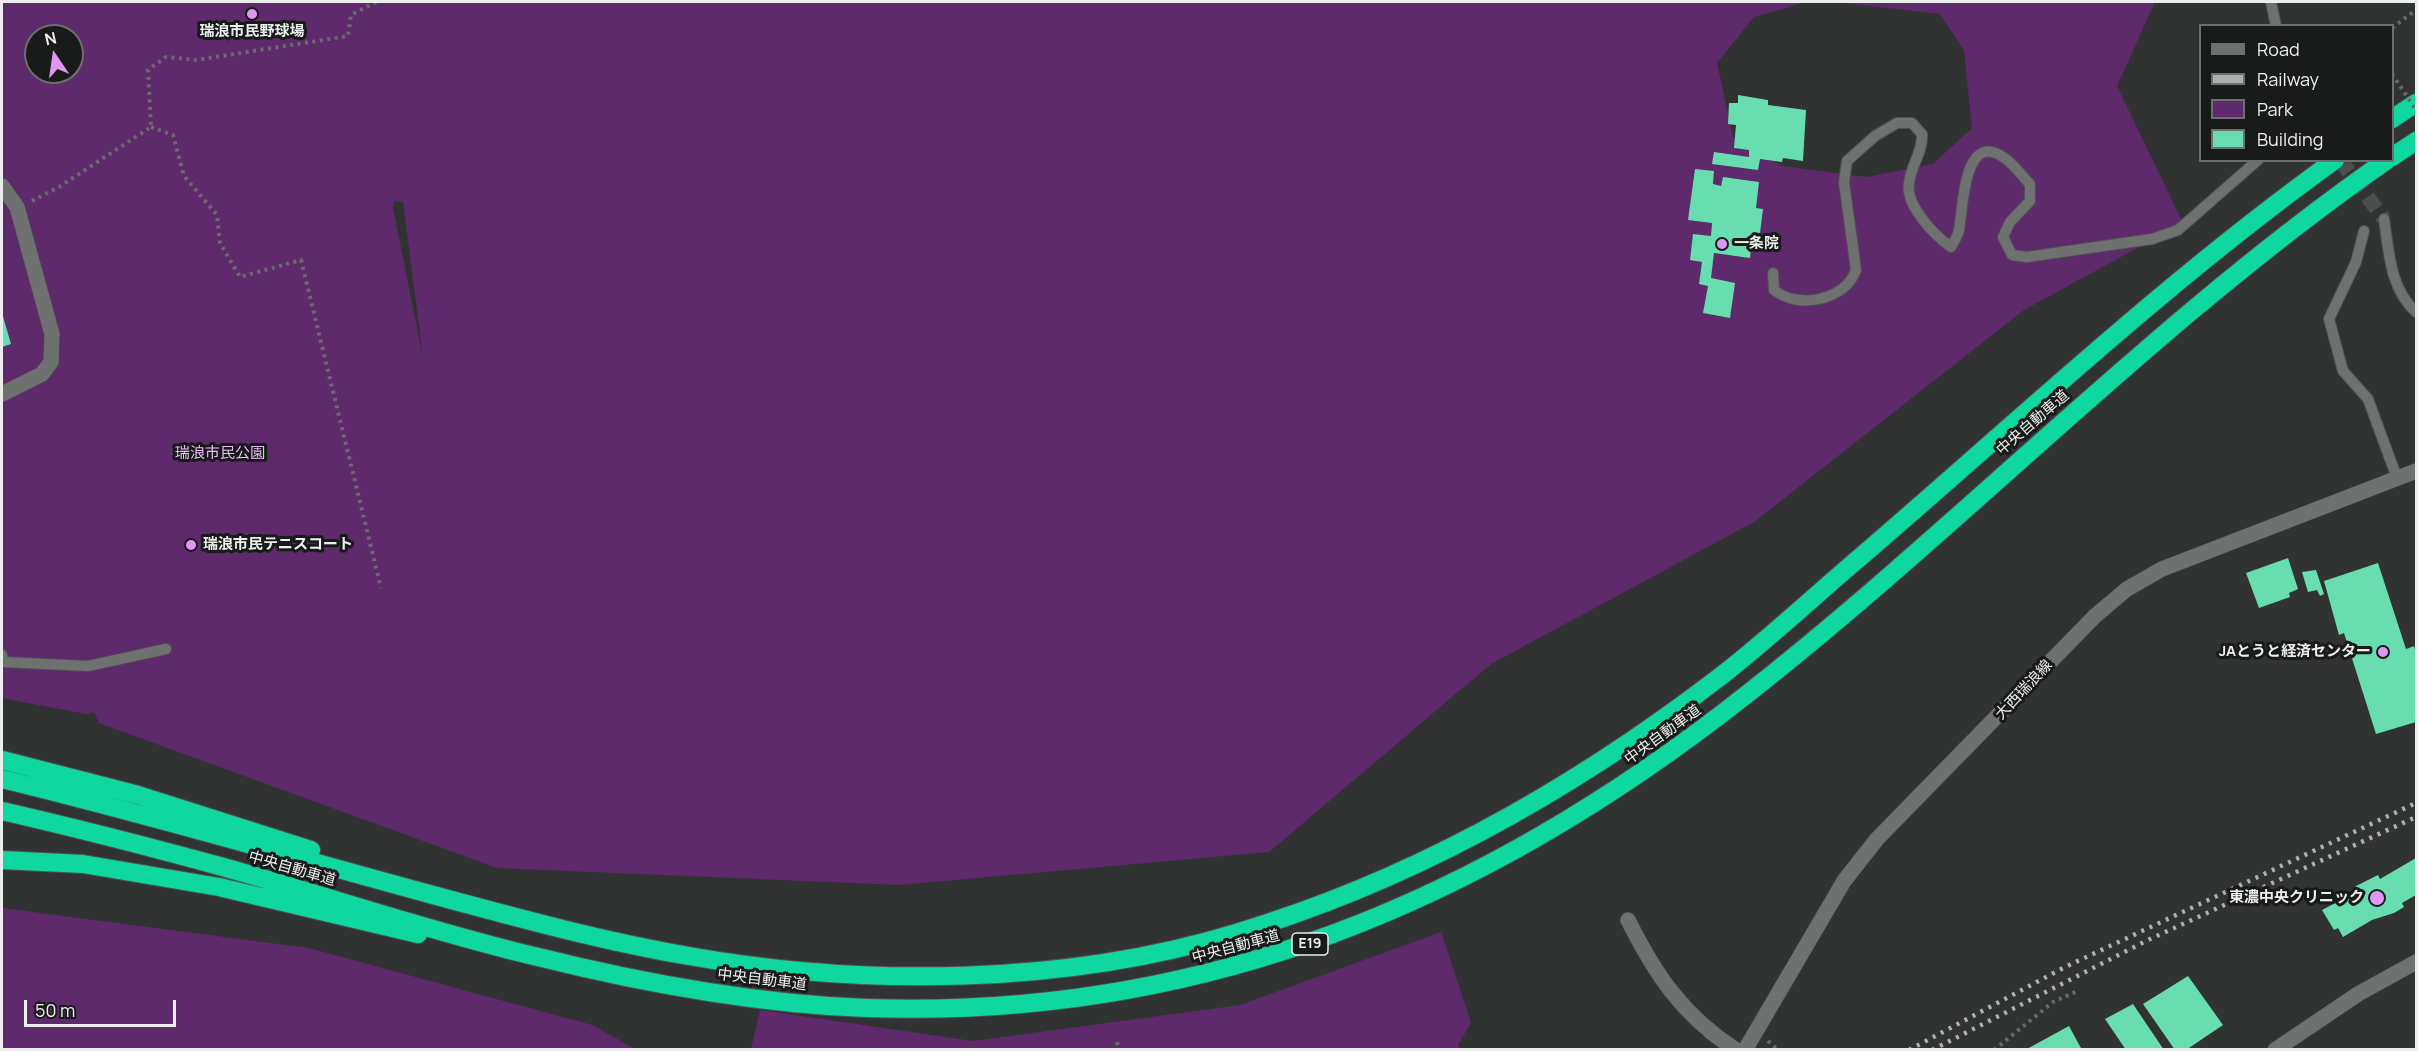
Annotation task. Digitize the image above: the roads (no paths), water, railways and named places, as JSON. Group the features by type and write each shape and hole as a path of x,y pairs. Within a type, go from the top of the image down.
{"highway":[{"path":"2394,118 2416,103"},
{"path":"2394,156 2416,141"},
{"name":"中央自動車道","path":"2,779 95,801 540,925 695,958 864,975 940,975 1031,971 1132,958 1232,935 1340,898 1448,850 1514,816 1579,776 1708,686 1961,471 2081,362 2332,162"},
{"name":"中央自動車道","path":"2,811 224,867 531,956 688,988 788,1002 863,1008 942,1009 1022,1005 1220,972 1298,949 1372,921 1506,856 1566,823 1650,769 1746,696 1859,604 2163,332 2260,254 2384,162"},
{"path":"2,760 138,795 302,846 364,876"},
{"path":"2,860 83,864 219,887 390,929 531,956"}],"main road":[{"path":"2,186 17,207 52,334 51,362 42,374 2,394"},
{"name":"大西瑞浪線","path":"1745,1050 1844,881 1877,839 2095,616 2127,589 2162,568 2416,471"},
{"path":"1628,920 1649,962 1679,1002 1736,1050"},
{"path":"2275,1050 2358,994 2416,962"}],"lane":[{"path":"2271,2 2276,24"},
{"path":"1773,273 1774,290 1791,300 1808,300 1835,294 1852,280 1856,270 1844,182 1847,161 1875,136 1897,123 1912,123 1922,134 1923,147 1908,183 1910,198 1940,240 1951,247 1959,233 1967,171 1977,157 1989,152 2002,156 2030,184 2030,201 2010,222 2003,237 2012,255 2027,257 2152,239 2178,230 2256,162"},
{"path":"2384,219 2393,274 2400,294 2416,312"},
{"path":"2364,231 2356,262 2329,319 2343,371 2367,399 2397,478"},
{"path":"2,660 88,666 166,649"}],"tunnel":[{"path":"2341,162 2384,219"}],"railway":[{"path":"1909,1050 2065,967 2416,803"},
{"path":"1932,1050 2148,940 2416,817"}],"place":[{"name":"瑞浪市民野球場","path":"252,14"},
{"name":"一条院","path":"1722,244"},
{"name":"瑞浪市民テニスコート","path":"191,545"},
{"name":"JAとうと経済センター","path":"2383,652"},
{"name":"東濃中央クリニック","path":"2377,898"}],"park label":[{"name":"瑞浪市民公園","path":"220,454"}]}
